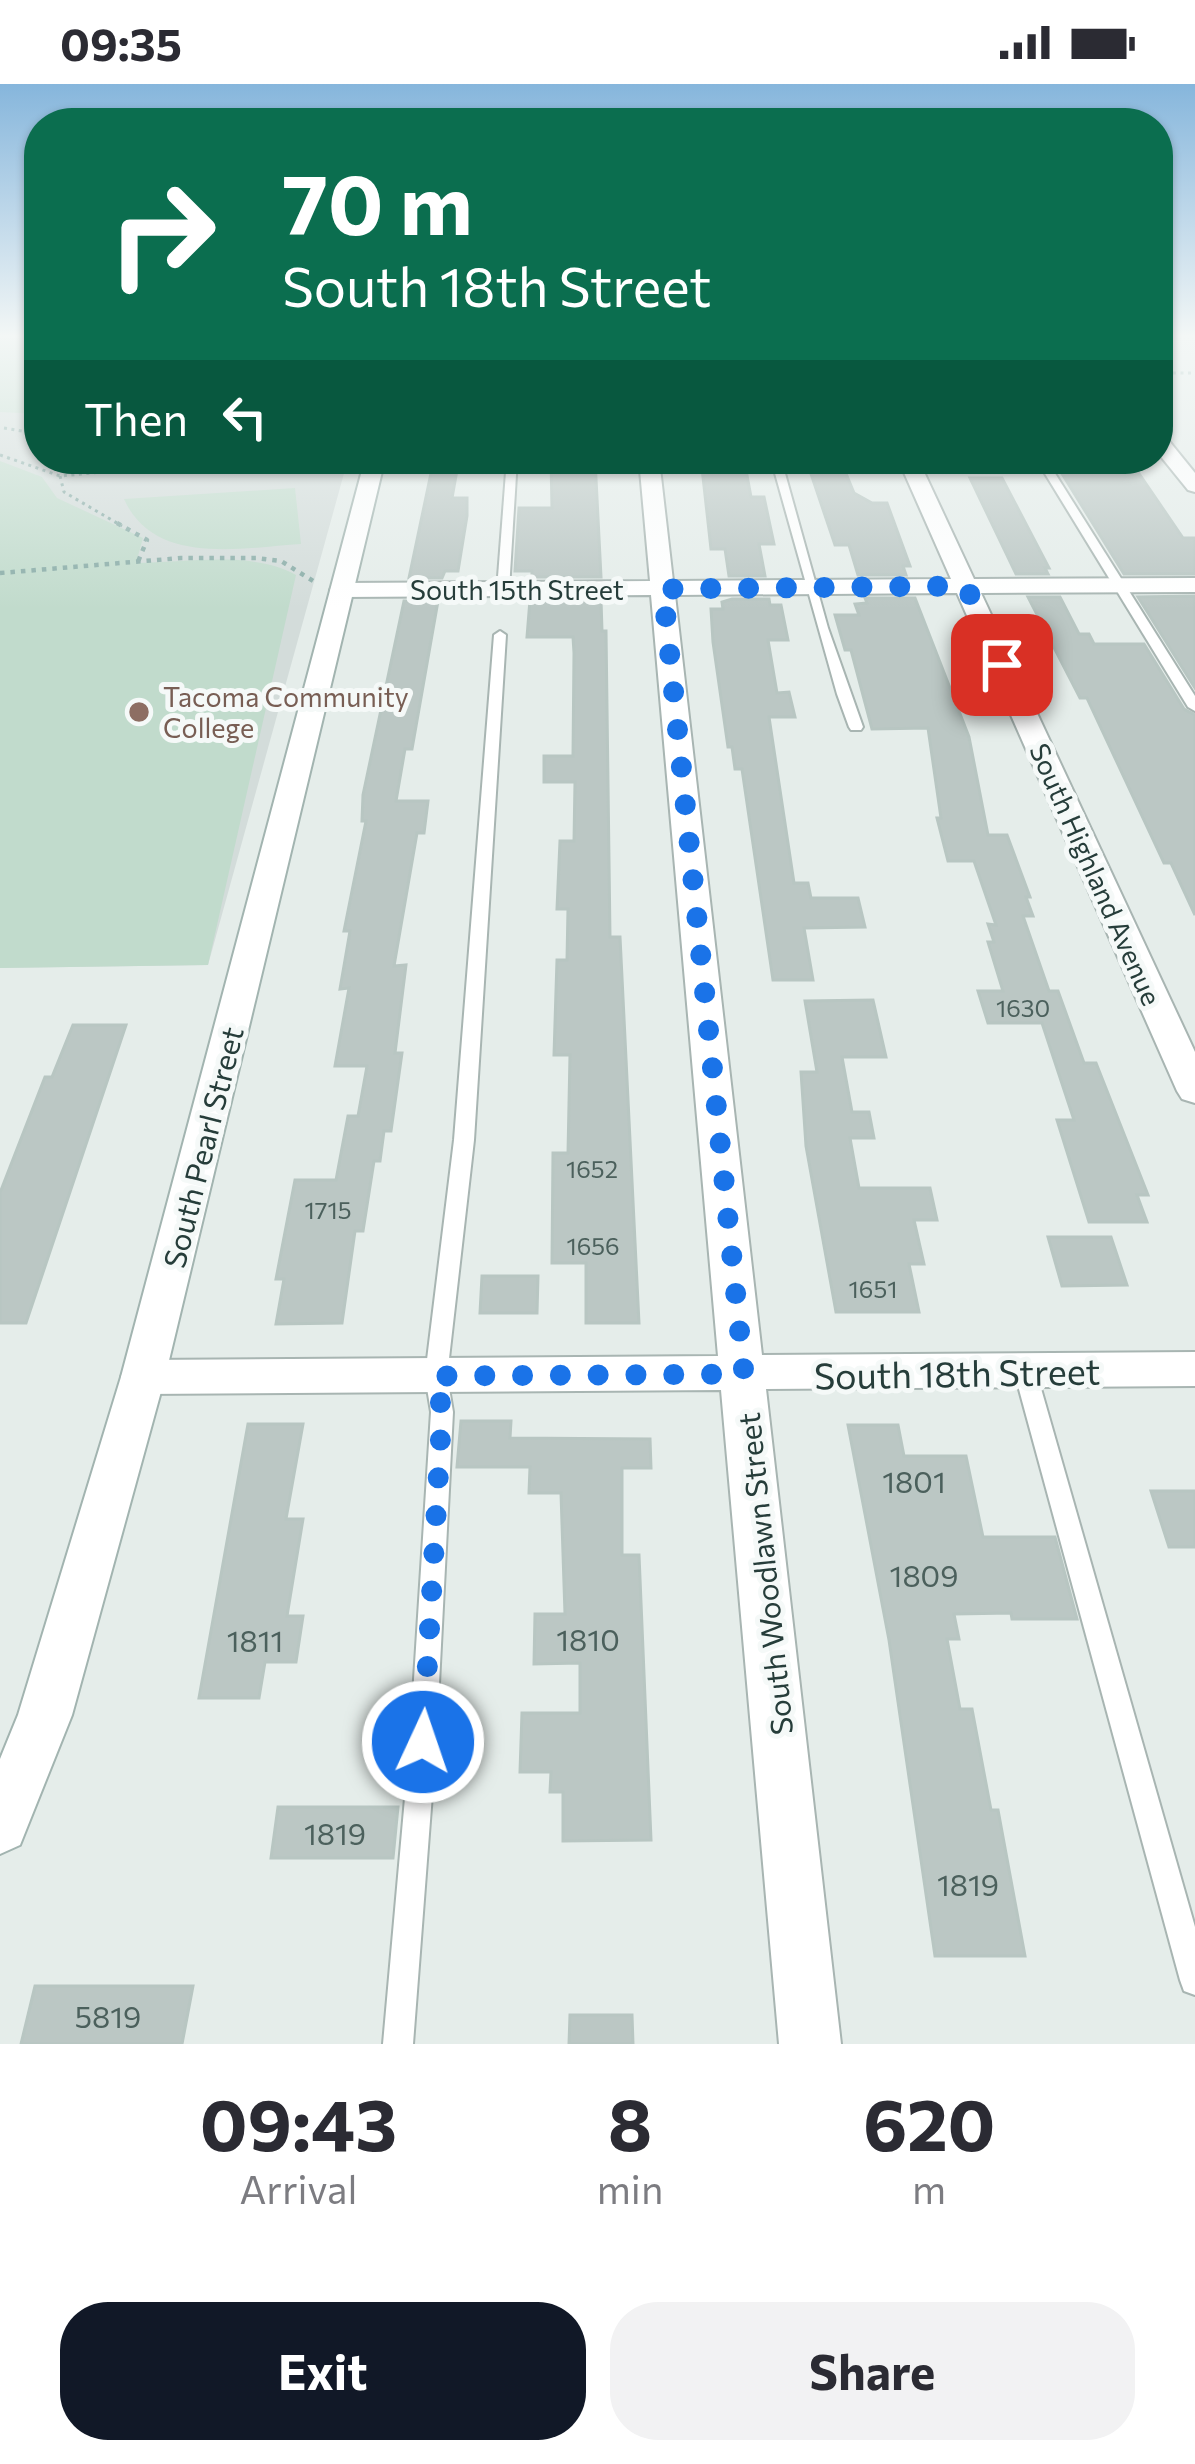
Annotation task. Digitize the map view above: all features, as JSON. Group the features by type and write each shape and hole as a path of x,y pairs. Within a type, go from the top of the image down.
{"street":[{"path":"1173,459 1195,486"},
{"name":"South Pearl Street","path":"0,1826 45,1715 143,1377 330,587 370,474"},
{"name":"South Woodlawn Street","path":"652,474 810,2044"},
{"name":"South Highland Avenue","path":"915,474 1195,1091"},
{"name":"South 15th Street","path":"330,587 1195,585"},
{"name":"South 18th Street","path":"143,1377 1195,1369"}],"lane":[{"path":"503,590 511,474"},
{"path":"780,474 814,587 822,632 856,727"},
{"path":"1050,474 1195,707"},
{"path":"398,2044 423,1742 442,1412 436,1376 464,1140 500,635"},
{"path":"1025,1371 1195,1980"}],"path":[{"path":"4,428 24,431"},
{"path":"54,474 82,474"},
{"path":"60,476 64,492 148,540 137,564"},
{"path":"0,573 256,558 281,561 330,587"}],"shaded area":[{"name":"Tacoma Community College","path":"0,426 24,426 24,474 344,474 208,965 0,968"}],"green space":[{"name":"Tacoma Community College","path":"0,461 24,474 42,477 57,498 143,538 136,563 239,560 296,575 208,965 0,968"},
{"path":"295,488 301,544 252,548 177,544 138,520 124,499"}],"building":[{"path":"431,474 456,474 452,498 467,498 458,571 445,571 442,578 409,578"},
{"path":"551,474 596,474 601,577 532,577 532,571 515,571 519,508 552,508"},
{"path":"703,474 747,474 751,497 764,497 774,544 759,544 765,576 729,576 725,549 711,549"},
{"path":"811,474 846,474 854,493 872,503 887,503 910,566 903,566 906,575 858,575 849,545 835,545"},
{"path":"1062,474 1139,474 1183,538 1195,538 1195,574 1124,574"},
{"path":"970,478 1002,478 1048,574 1016,574"},
{"path":"1195,596 1195,688 1138,597"},
{"path":"1028,597 1060,597 1079,634 1089,634 1094,644 1144,644 1184,709 1195,715 1195,915 1171,863 1164,863 1087,698 1080,698"},
{"path":"865,598 915,598 969,737 988,835 1007,835 1030,897 1026,897 1033,916 1023,916 1049,991 1058,991 1084,1063 1096,1063 1148,1195 1137,1195 1147,1222 1089,1222 1057,1120 1074,1120 1042,1023 988,1023 978,991 1003,991 988,942 994,942 988,924 996,925 974,861 948,861 937,818 941,818 928,728 872,729 851,650 845,650 835,615 859,615 855,604 867,603"},
{"path":"769,599 770,605 781,605 788,640 768,640 777,693 789,692 795,717 769,717 794,883 808,883 811,898 858,898 865,927 804,928 813,980 773,980 742,769 735,769 732,747 728,747 713,642 711,609 723,609 722,602"},
{"path":"530,600 601,600 602,631 606,631 610,937 620,937 639,1323 586,1323 586,1263 552,1263 553,1153 568,1153 570,1055 554,1055 557,960 567,960 568,909 557,909 560,841 574,841 575,782 544,782 544,756 573,756 574,653 573,637 527,637"},
{"path":"404,601 438,601 412,749 405,749 396,801 428,801 424,833 417,833 394,966 406,965 395,1053 402,1053 391,1131 384,1131 380,1161 374,1161 363,1231 355,1231 342,1323 276,1324 284,1279 276,1279 295,1180 336,1180 348,1116 358,1116 367,1066 335,1066 349,988 340,989 350,931 344,931 366,821 362,821 363,795"},
{"path":"873,1000 886,1057 842,1057 852,1112 869,1112 874,1138 850,1138 859,1188 930,1188 937,1220 914,1220 924,1264 909,1264 919,1312 836,1312 806,1146 801,1072 817,1072 805,1001"},
{"path":"73,1025 126,1025 26,1323 0,1323 0,1193 45,1077 52,1077"},
{"path":"1048,1237 1111,1237 1127,1285 1062,1286"},
{"path":"482,1276 538,1276 537,1313 480,1313"},
{"path":"461,1421 511,1421 510,1438 650,1439 651,1468 622,1468 622,1555 639,1555 651,1840 563,1841 563,1792 550,1792 551,1772 520,1772 522,1713 580,1713 580,1663 534,1664 535,1614 565,1614 561,1493 529,1493 530,1467 457,1467"},
{"path":"248,1424 303,1424 286,1519 303,1519 287,1616 303,1616 296,1662 265,1662 259,1698 199,1698"},
{"path":"848,1425 898,1425 904,1456 966,1456 983,1537 1055,1537 1077,1619 954,1614 959,1639 947,1639 960,1709 972,1709 991,1810 998,1810 1025,1956 935,1956 889,1640"},
{"path":"1151,1491 1195,1491 1195,1547 1169,1547"},
{"path":"278,1807 398,1807 393,1858 271,1858"},
{"path":"35,1986 193,1986 182,2044 21,2044"},
{"path":"570,2015 632,2015 633,2044 569,2044"}],"place":[{"name":"Tacoma Community College","path":"139,712"}],"route":[{"path":"423,1742 442,1412 436,1376 744,1374 663,589 966,586 1002,665"}]}
